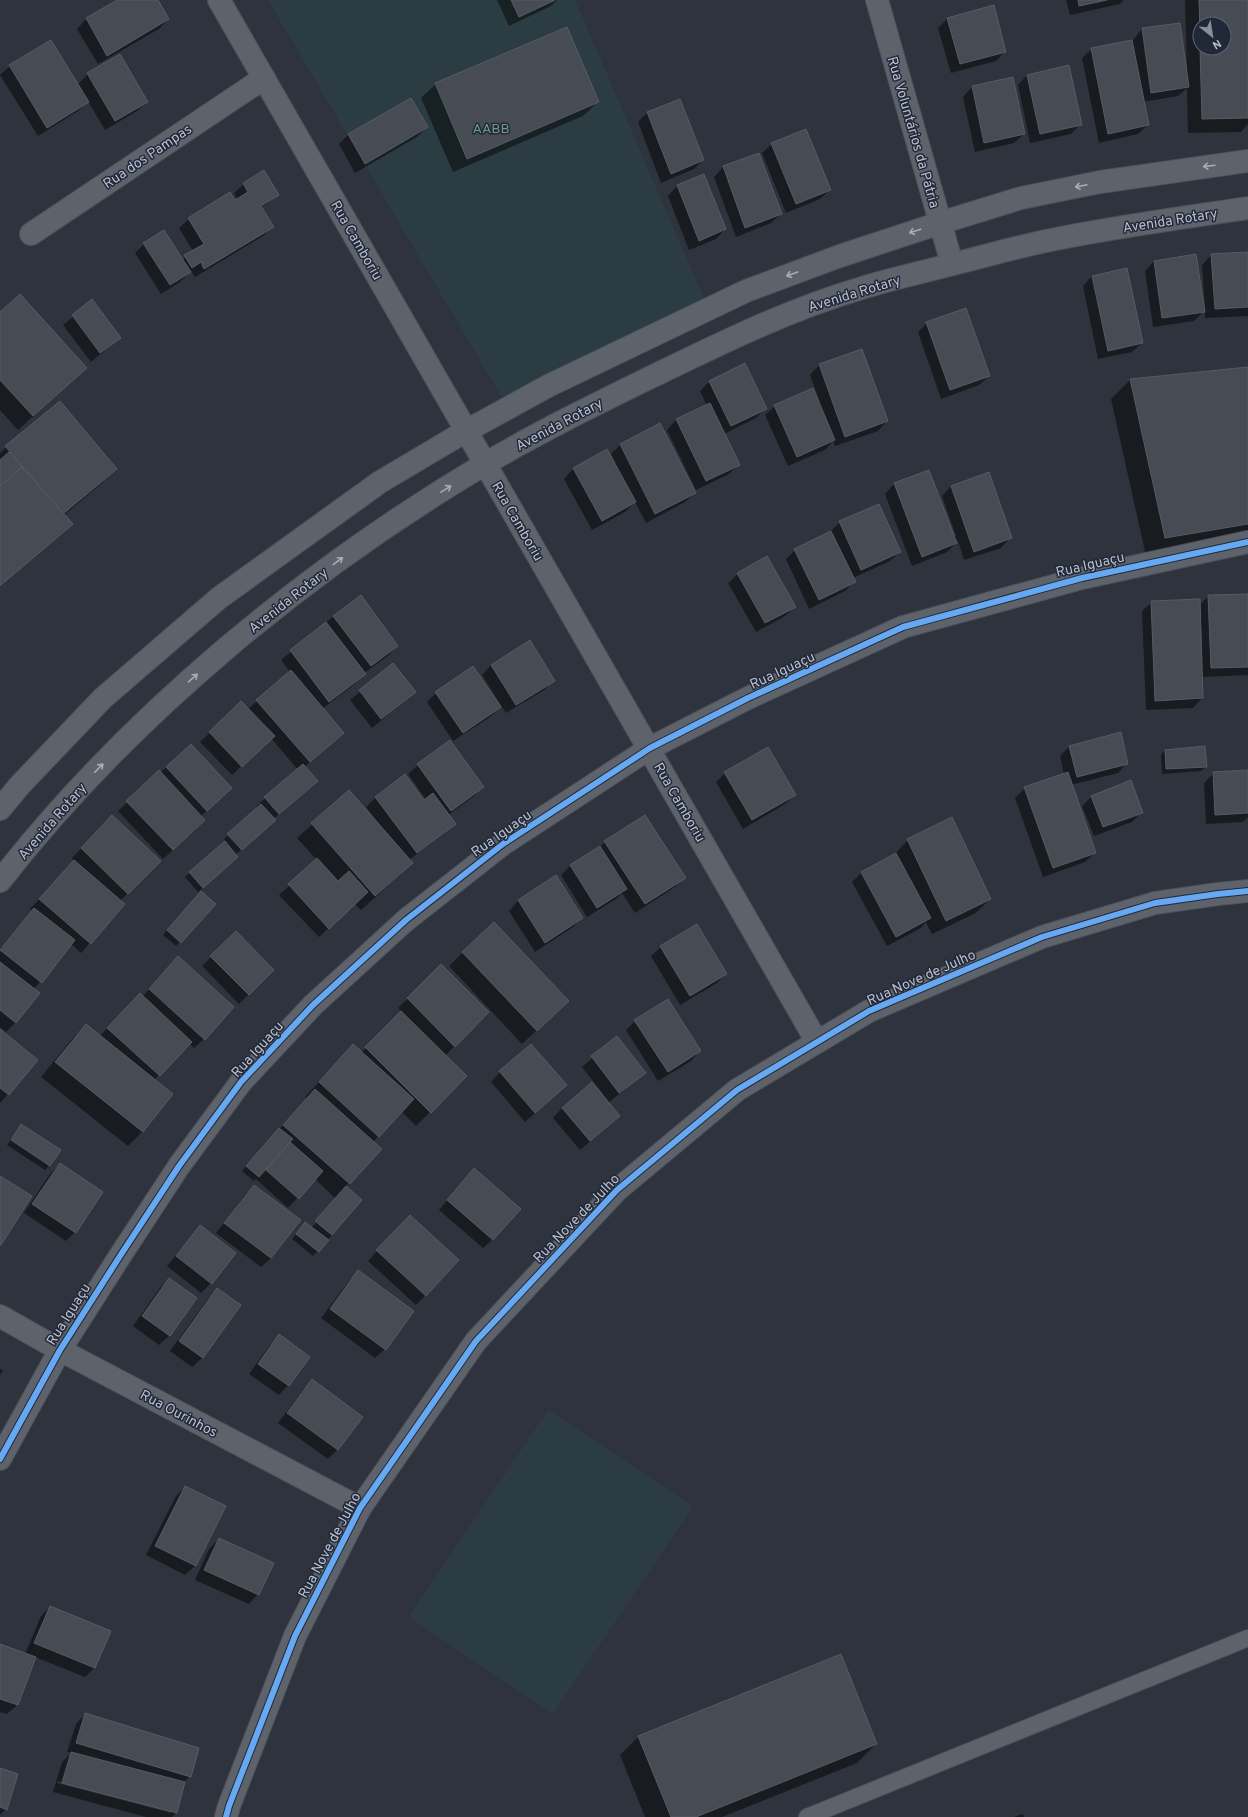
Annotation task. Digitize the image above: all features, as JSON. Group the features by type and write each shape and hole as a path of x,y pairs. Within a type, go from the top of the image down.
{"street":[{"name":"Rua Camboriu","path":"220,0 466,431 650,748 817,1042"},
{"name":"Rua Voluntários da Pátria","path":"877,0 952,264"},
{"name":"Rua dos Pampas","path":"31,234 264,78"},
{"path":"0,809 20,785 103,698 219,598 380,482 466,431 548,386 746,291 840,256 940,223 1021,198 1093,184 1248,161"},
{"name":"Avenida Rotary","path":"0,881 42,830 148,718 230,645 298,591 368,539 485,464 596,404 722,342 791,313 861,288 1045,241 1248,208"},
{"name":"Rua Iguaçu","path":"0,1459 60,1350 184,1160 242,1082 313,1005 406,920 503,844 650,748 748,698 903,627 1082,578 1248,542"},
{"name":"Rua Nove de Julho","path":"227,1811 295,1636 360,1508 476,1341 617,1190 737,1090 869,1012 1042,937 1155,903 1248,891"},
{"name":"Rua Ourinhos","path":"0,1316 60,1350 360,1508"}],"lane":[{"path":"807,1817 1248,1638"}],"green space":[{"name":"AABB","path":"268,0 575,0 705,301 504,401"},
{"path":"548,1410 693,1506 553,1714 409,1617"}],"building":[{"path":"117,0 158,0 169,19 107,56 86,18"},
{"path":"511,0 555,0 519,17"},
{"path":"1078,0 1107,0 1079,6"},
{"path":"1199,0 1248,0 1248,118 1202,119 1200,56 1232,56 1232,16 1199,16"},
{"path":"994,5 1006,52 960,64 947,18"},
{"path":"1180,23 1189,87 1151,93 1142,28"},
{"path":"567,27 599,102 467,159 435,83"},
{"path":"51,40 89,102 47,128 9,65"},
{"path":"1132,40 1149,125 1108,134 1091,48"},
{"path":"120,54 148,102 115,121 87,73"},
{"path":"1069,65 1082,125 1040,134 1027,75"},
{"path":"1013,77 1025,134 984,143 972,86"},
{"path":"411,98 428,127 365,164 348,134"},
{"path":"680,99 704,160 671,174 647,112"},
{"path":"806,129 831,190 796,204 771,143"},
{"path":"759,153 782,214 745,228 723,166"},
{"path":"264,170 279,195 261,206 274,227 204,269 201,262 192,268 184,255 204,244 188,218 230,192 235,200 248,192 243,183"},
{"path":"704,174 726,229 699,241 677,185"},
{"path":"164,230 191,272 170,285 143,243"},
{"path":"1248,252 1248,307 1215,309 1211,254"},
{"path":"1196,254 1205,312 1162,318 1154,261"},
{"path":"1127,268 1143,343 1108,351 1092,276"},
{"path":"20,294 87,368 33,416 0,380 0,312"},
{"path":"92,299 121,338 100,353 72,315"},
{"path":"966,308 990,376 950,390 926,322"},
{"path":"862,349 888,421 845,437 819,364"},
{"path":"745,363 767,409 731,426 709,381"},
{"path":"1248,367 1248,524 1165,538 1130,379"},
{"path":"813,388 835,440 797,457 774,405"},
{"path":"60,401 117,469 63,514 5,446"},
{"path":"710,403 740,465 706,481 676,419"},
{"path":"660,423 696,493 655,514 620,444"},
{"path":"607,449 636,502 602,521 573,468"},
{"path":"9,452 22,467 0,486 0,460"},
{"path":"22,467 73,524 0,586 0,486"},
{"path":"929,470 957,543 922,557 894,483"},
{"path":"989,472 1012,538 974,552 951,486"},
{"path":"879,504 901,552 861,570 839,521"},
{"path":"831,531 856,582 819,600 794,549"},
{"path":"767,556 796,607 765,623 737,573"},
{"path":"1248,594 1248,667 1211,668 1208,595"},
{"path":"361,595 398,646 371,666 333,616"},
{"path":"1200,599 1203,698 1155,701 1151,601"},
{"path":"326,622 366,674 329,702 290,650"},
{"path":"530,640 555,681 516,705 491,665"},
{"path":"393,663 416,692 381,719 359,690"},
{"path":"473,666 501,707 463,733 435,692"},
{"path":"291,670 344,733 310,762 256,700"},
{"path":"241,701 275,736 242,767 209,732"},
{"path":"1121,732 1128,764 1077,777 1069,746"},
{"path":"450,740 484,787 451,811 417,764"},
{"path":"191,744 232,788 207,811 166,767"},
{"path":"1205,746 1207,767 1166,769 1165,750"},
{"path":"768,747 796,795 752,820 724,772"},
{"path":"303,764 318,781 279,814 264,797"},
{"path":"159,770 205,820 173,850 126,801"},
{"path":"1248,770 1248,813 1215,815 1213,772"},
{"path":"1068,772 1096,853 1053,868 1024,787"},
{"path":"405,774 424,800 433,793 456,824 417,853 375,797"},
{"path":"1131,780 1143,813 1103,827 1091,796"},
{"path":"349,790 413,863 375,896 311,823"},
{"path":"261,804 276,820 242,850 227,834"},
{"path":"112,815 161,861 128,894 81,848"},
{"path":"645,815 686,878 645,904 604,841"},
{"path":"952,817 991,899 946,921 907,839"},
{"path":"225,841 238,857 203,888 189,872"},
{"path":"600,846 627,889 597,908 570,865"},
{"path":"896,853 931,918 896,937 861,872"},
{"path":"317,858 338,881 349,871 368,892 329,929 288,884"},
{"path":"74,860 125,904 91,944 39,899"},
{"path":"556,875 583,918 545,943 518,900"},
{"path":"201,891 216,904 181,943 167,930"},
{"path":"34,908 75,940 42,983 0,950"},
{"path":"494,922 569,1001 537,1031 462,952"},
{"path":"697,924 727,974 690,996 660,946"},
{"path":"236,931 274,970 249,995 210,956"},
{"path":"178,956 234,1007 205,1040 149,989"},
{"path":"0,962 40,993 16,1023 0,1010"},
{"path":"441,964 489,1012 455,1047 407,998"},
{"path":"140,993 192,1042 160,1076 107,1028"},
{"path":"668,999 701,1051 668,1072 634,1020"},
{"path":"401,1011 467,1076 431,1113 365,1047"},
{"path":"86,1024 173,1094 143,1132 55,1062"},
{"path":"0,1029 38,1060 9,1095 0,1088"},
{"path":"617,1036 646,1073 619,1093 591,1056"},
{"path":"353,1044 414,1099 379,1137 319,1082"},
{"path":"531,1044 567,1085 535,1113 499,1071"},
{"path":"592,1082 620,1116 590,1141 562,1108"},
{"path":"315,1089 382,1149 350,1184 283,1125"},
{"path":"21,1124 61,1150 50,1166 11,1140"},
{"path":"279,1128 293,1139 259,1177 246,1166"},
{"path":"290,1142 323,1171 299,1199 266,1170"},
{"path":"60,1163 103,1192 76,1233 32,1204"},
{"path":"474,1168 521,1209 493,1240 447,1200"},
{"path":"0,1176 32,1196 1,1245 0,1245"},
{"path":"254,1185 301,1220 271,1258 224,1223"},
{"path":"346,1186 362,1200 332,1235 315,1221"},
{"path":"410,1215 459,1260 426,1296 376,1250"},
{"path":"305,1222 329,1240 319,1252 296,1234"},
{"path":"200,1225 236,1253 212,1284 176,1256"},
{"path":"358,1270 414,1311 386,1350 330,1309"},
{"path":"169,1278 197,1298 170,1336 142,1316"},
{"path":"217,1288 241,1305 203,1358 179,1341"},
{"path":"279,1334 310,1357 289,1386 258,1364"},
{"path":"312,1379 363,1417 338,1450 287,1413"},
{"path":"185,1486 226,1506 196,1566 155,1546"},
{"path":"219,1538 274,1563 259,1595 204,1570"},
{"path":"50,1606 111,1631 95,1668 34,1643"},
{"path":"0,1644 36,1657 18,1705 0,1699"},
{"path":"841,1654 877,1744 696,1817 671,1817 638,1736"},
{"path":"85,1713 199,1748 191,1777 76,1743"},
{"path":"71,1752 185,1782 177,1813 62,1783"},
{"path":"0,1768 18,1774 7,1810 0,1807"}],"cycle path":[{"path":"0,1459 60,1350 120,1256 179,1166 241,1082 313,1005 406,920 503,844 650,748 748,698 903,627 1082,578 1248,542"},
{"path":"226,1817 295,1636 360,1508 476,1341 617,1190 737,1090 869,1011 1042,937 1155,903 1248,891"}]}
